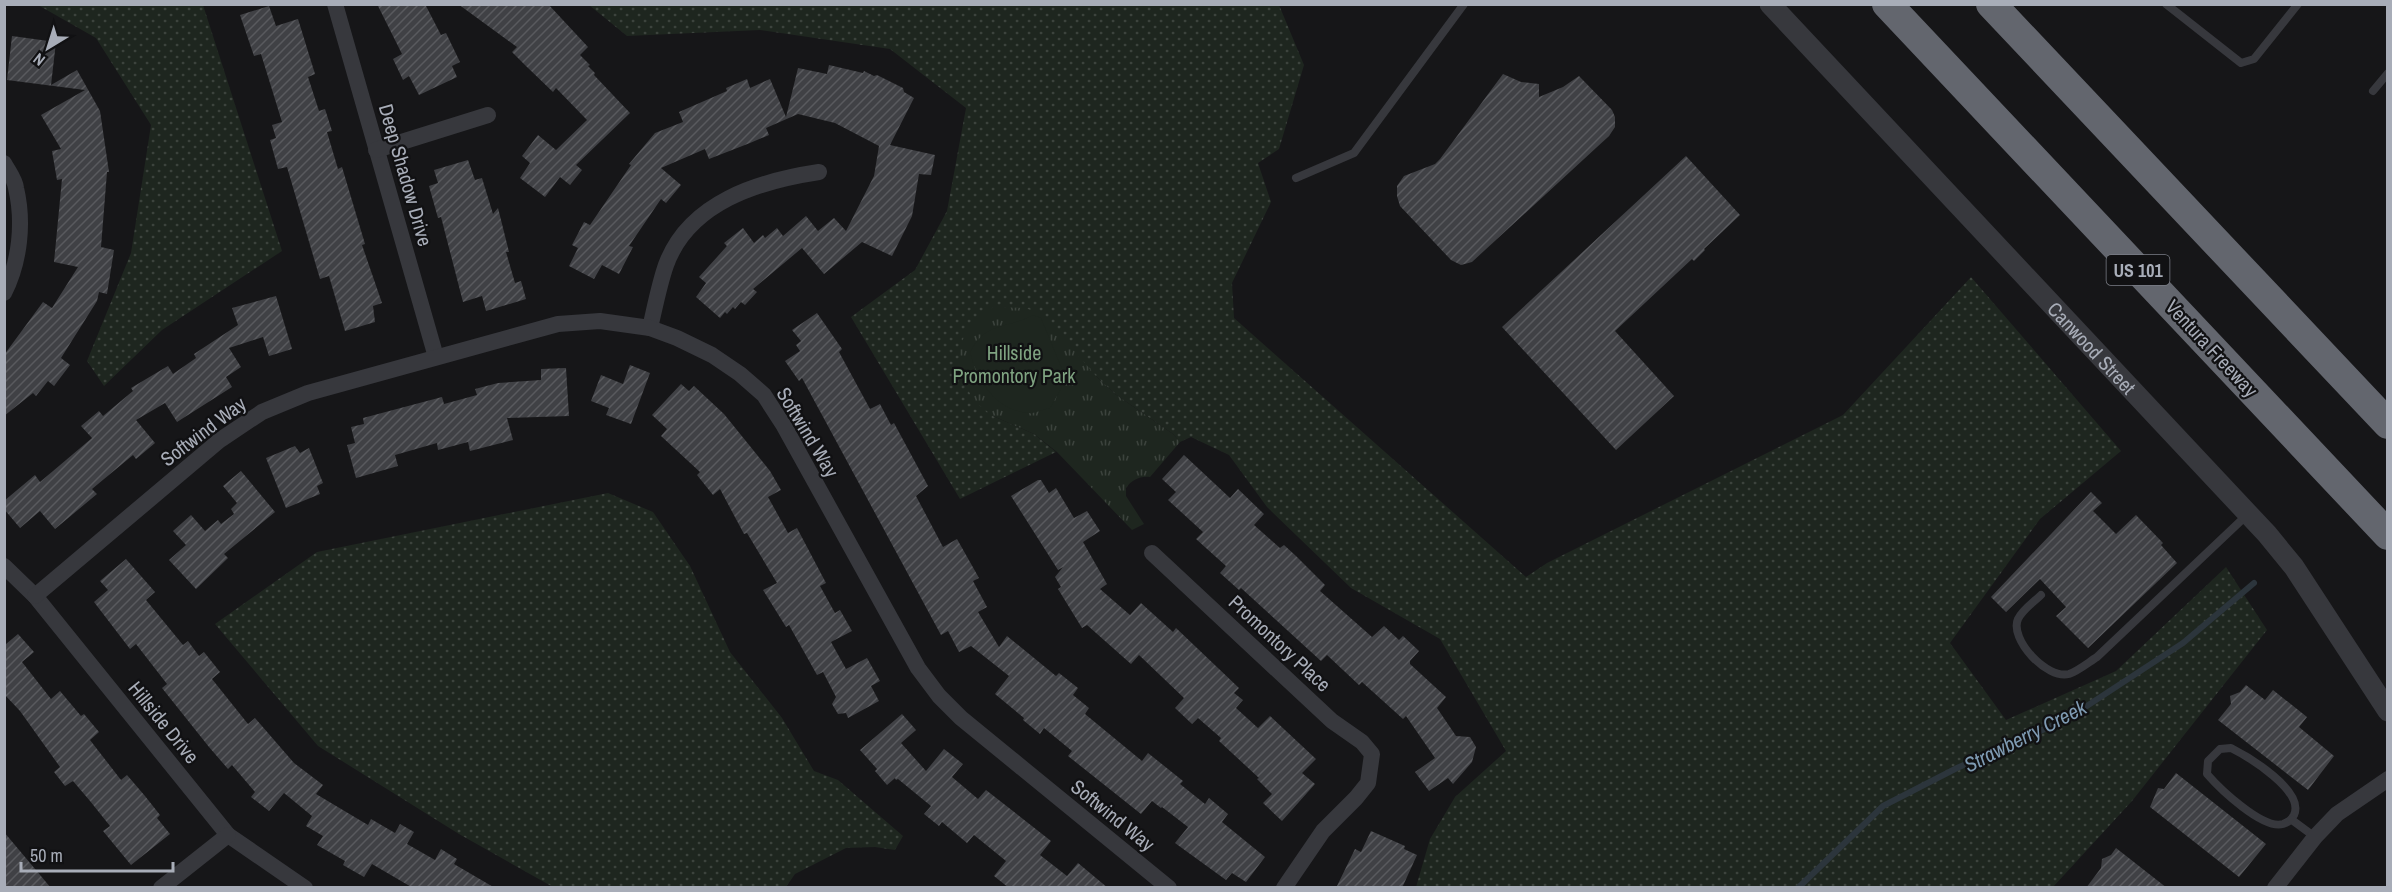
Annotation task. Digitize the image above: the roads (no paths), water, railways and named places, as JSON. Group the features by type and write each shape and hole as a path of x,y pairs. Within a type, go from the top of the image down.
{"highway":[{"name":"Ventura Freeway","path":"1887,4 2388,535"},
{"path":"1990,4 2388,424"}],"street":[{"name":"Deep Shadow Drive","path":"335,4 436,357"},
{"name":"Canwood Street","path":"1770,4 2248,514 2294,567 2388,711"},
{"path":"376,150 488,115"},
{"path":"4,163 16,186 19,219 18,254 4,293"},
{"path":"650,328 666,265 679,238 711,207 749,188 785,177 819,172"},
{"name":"Softwind Way","path":"35,596 220,440 262,412 308,393 558,324 600,321 650,328 712,354 764,395 784,426 918,668 939,696 961,718 1169,888"},
{"name":"Promontory Place","path":"1152,553 1332,721 1362,742 1372,754 1368,783 1323,831 1284,888"},
{"name":"Hillside Drive","path":"4,566 35,596 228,835 305,888"},
{"path":"2275,888 2314,837 2337,814 2388,779"},
{"path":"161,888 228,835"}],"lane":[{"path":"1296,178 1354,153 1464,4"},
{"path":"2166,4 2241,63 2254,59 2298,4"},
{"path":"2373,91 2388,73"},
{"path":"2042,595 2023,611 2018,620 2018,636 2040,666 2054,672 2068,674 2097,657 2248,514"},
{"path":"2231,748 2246,755 2283,785 2293,797 2296,811 2292,820 2283,824 2273,824 2233,800 2218,788 2207,774 2208,761 2220,749 2231,748"},
{"path":"2292,820 2314,837"}],"waterway":[{"name":"Strawberry Creek","path":"1798,888 1883,806 1957,768 2067,719 2183,643 2254,583"}],"park label":[{"name":"Hillside Promontory Park","path":"1014,364"}]}
